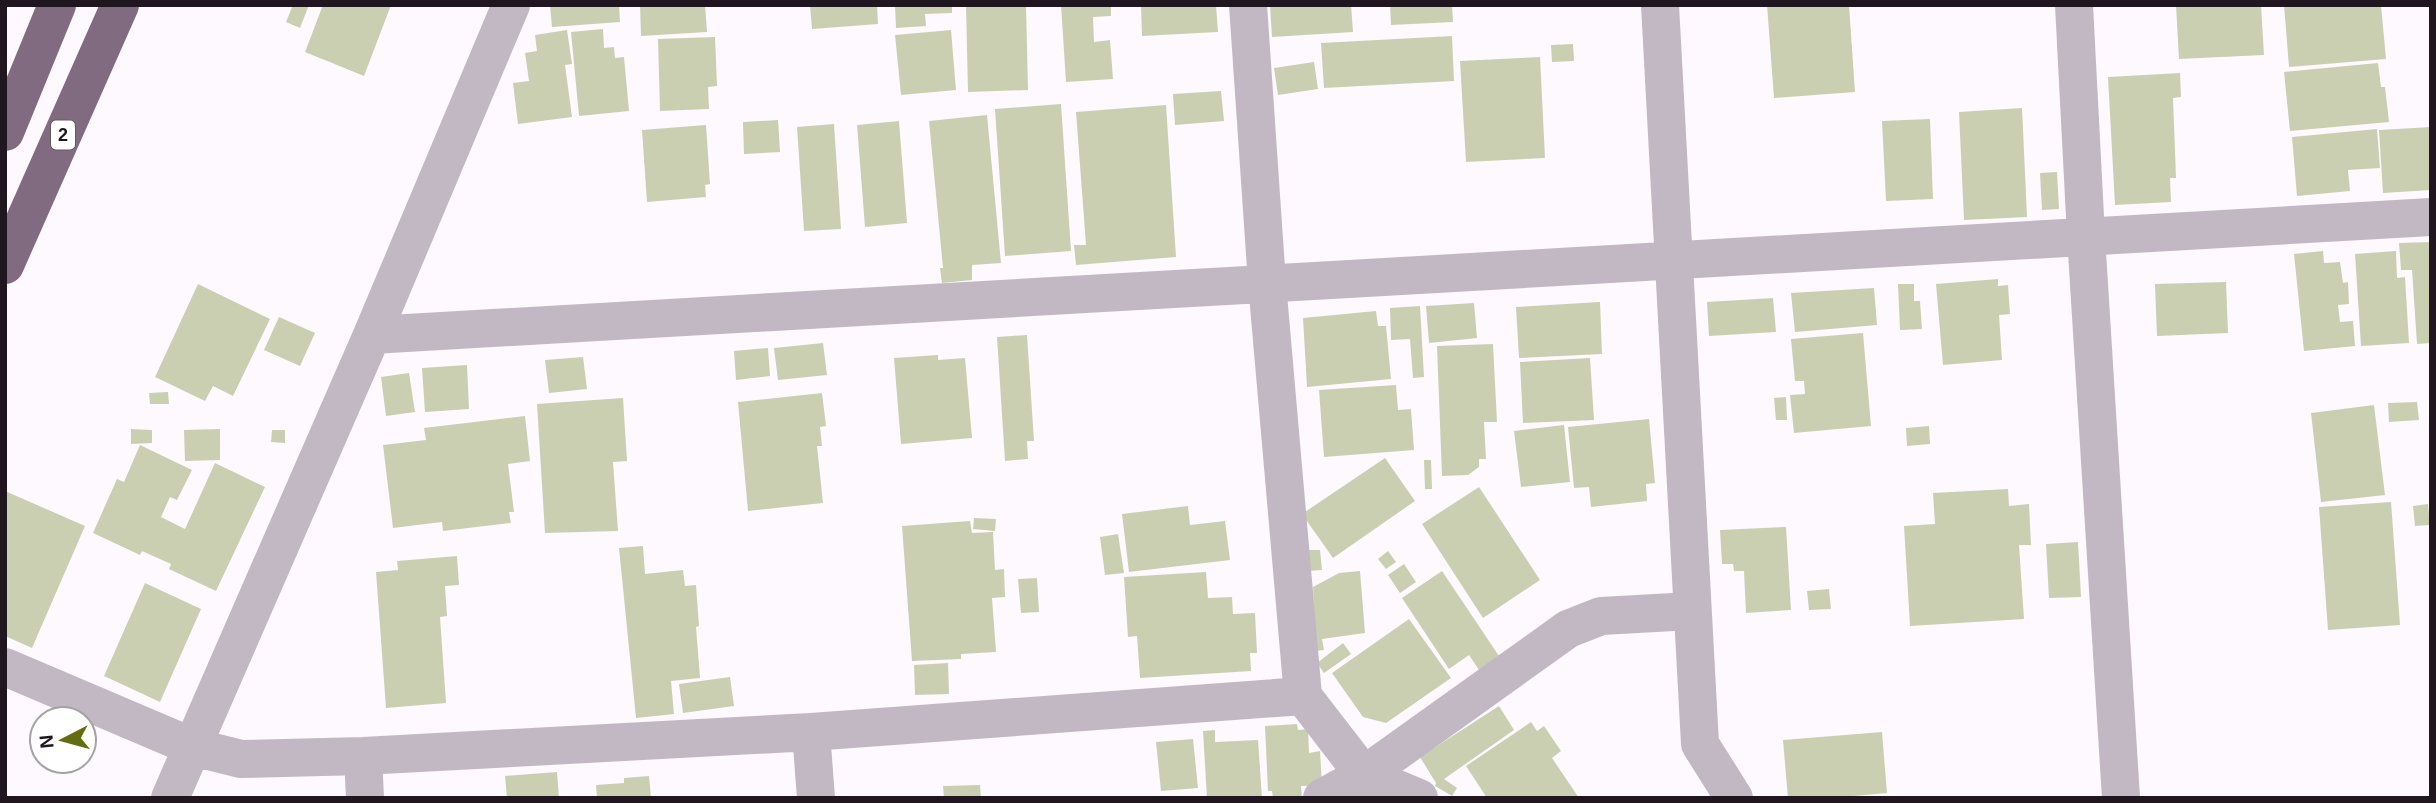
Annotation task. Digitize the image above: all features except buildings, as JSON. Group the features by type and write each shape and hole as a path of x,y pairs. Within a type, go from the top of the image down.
{"highway":[{"path":"5,132 15,76 58,5"},
{"name":"2","path":"5,264 120,5"}],"street":[{"path":"170,798 372,335 512,5"},
{"path":"1248,5 1267,283 1303,696 1364,775 1419,798"},
{"path":"1660,5 1700,744 1734,798"},
{"path":"2074,5 2085,236 2122,798"},
{"path":"372,335 2431,217"},
{"path":"1322,798 1364,775 1568,629 1601,616 1692,611"},
{"path":"5,667 193,747 240,759 363,757 811,732 1303,696"},
{"path":"811,732 816,798"},
{"path":"363,757 365,798"}]}
